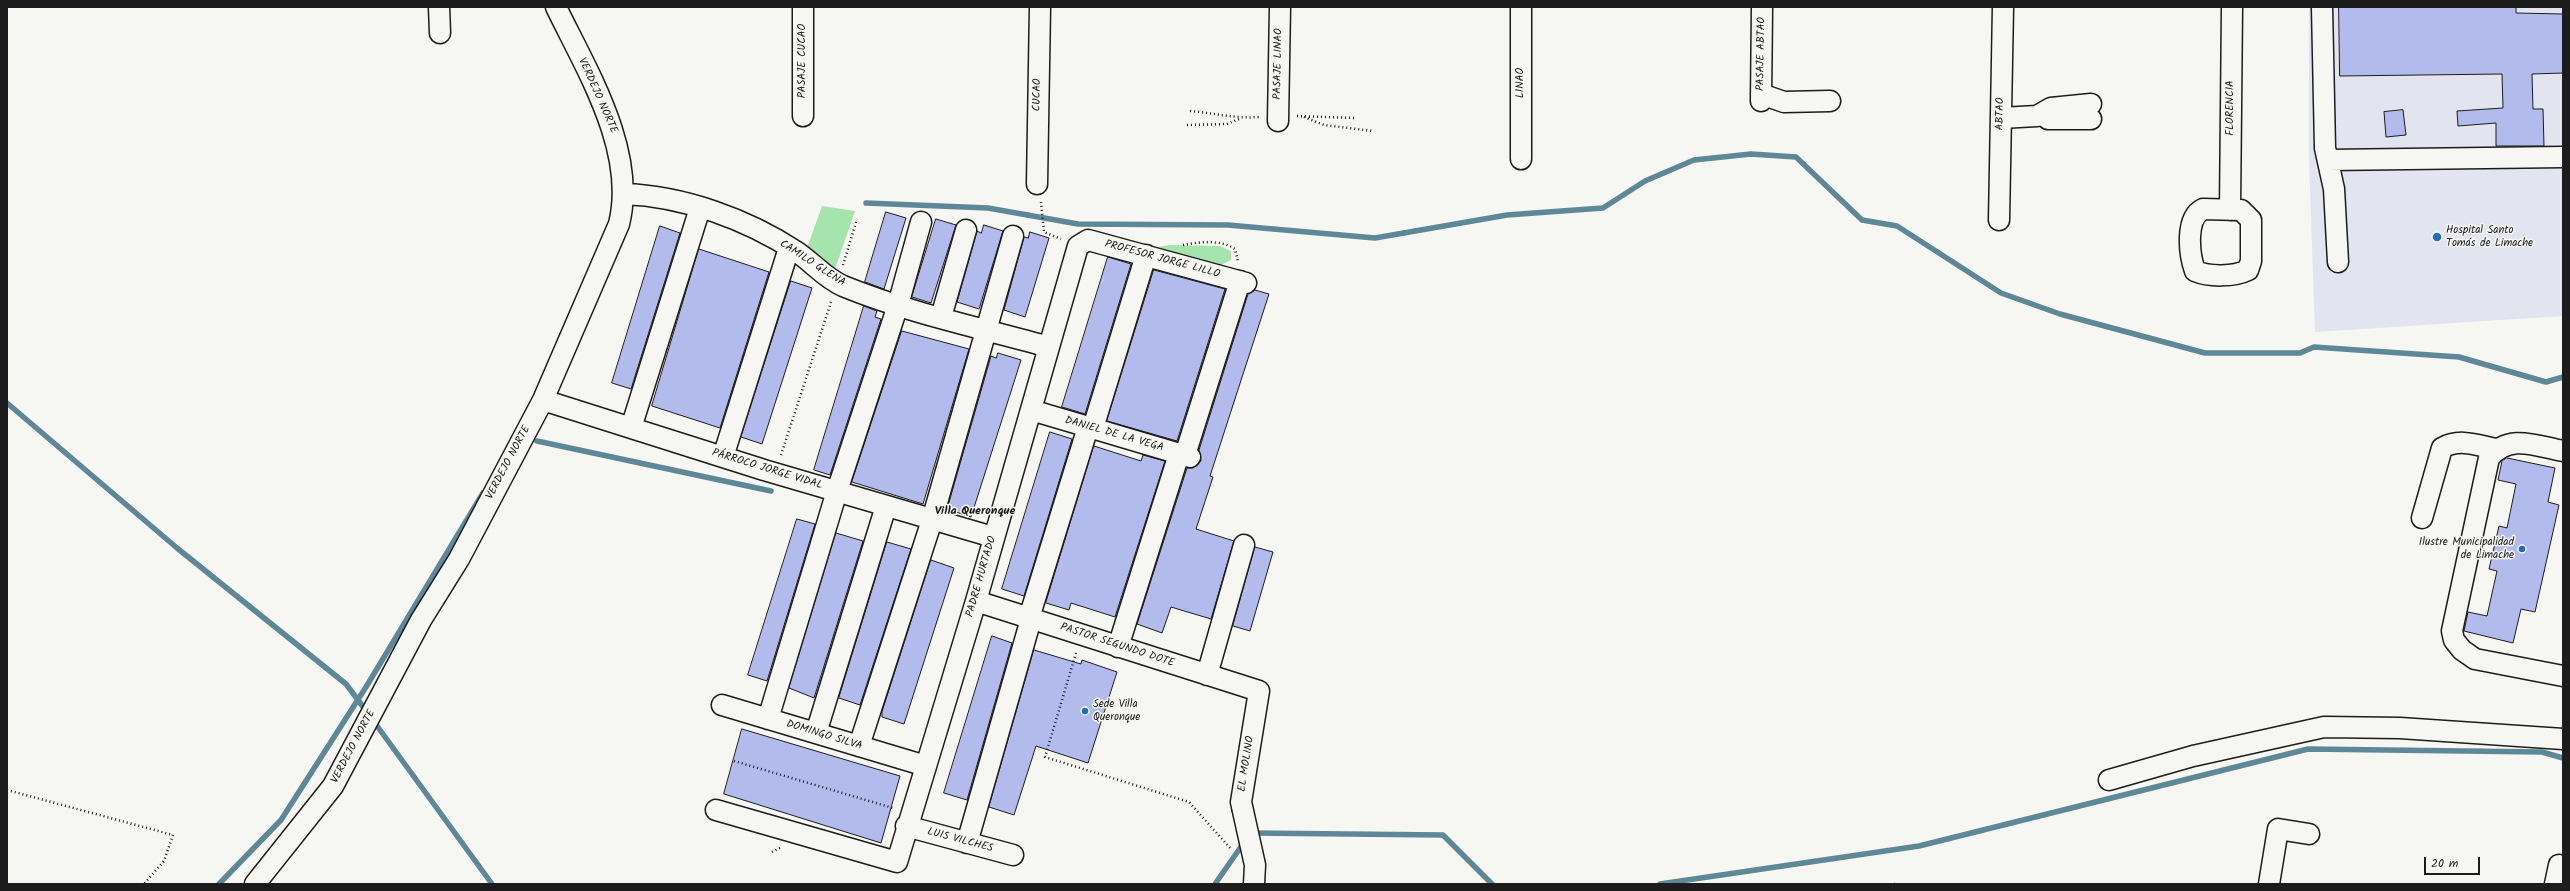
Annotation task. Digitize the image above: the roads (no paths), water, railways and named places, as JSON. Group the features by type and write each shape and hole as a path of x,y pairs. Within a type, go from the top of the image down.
{"street":[{"path":"440,7 440,33"},
{"name":"VERDEJO NORTE","path":"255,884 333,786 417,629 459,559 542,400 619,224 624,194 620,156 609,121 556,7"},
{"name":"PASAJE CUCAO","path":"803,7 803,116"},
{"name":"CUCAO","path":"1036,184 1040,7"},
{"name":"PASAJE LINAO","path":"1278,119 1280,7"},
{"name":"LINAO","path":"1521,7 1521,159"},
{"name":"PASAJE ABTAO","path":"1762,7 1761,98 1784,102 1830,101"},
{"name":"ABTAO","path":"2000,220 2003,7"},
{"name":"FLORENCIA","path":"2230,210 2232,7"},
{"path":"2322,7 2325,148 2329,160 2334,188 2338,262"},
{"path":"2001,118 2037,116 2051,108 2091,111"},
{"path":"2329,160 2563,157"},
{"name":"CAMILO GLENA","path":"624,194 648,195 700,208 751,227 789,248 837,283 898,305 1049,347"},
{"path":"631,428 700,208"},
{"path":"768,719 837,491 898,305 921,222"},
{"path":"941,317 966,230"},
{"path":"859,746 932,520 988,330 1013,236"},
{"name":"PROFESOR JORGE LILLO","path":"1078,246 1088,240 1243,282 1187,456"},
{"name":"PADRE HURTADO","path":"716,810 897,862 908,820 976,601 993,537 1078,246"},
{"path":"723,457 789,248"},
{"path":"967,843 1030,619 1146,255"},
{"name":"PÁRROCO JORGE VIDAL","path":"542,400 775,473 993,537"},
{"name":"DANIEL DE LA VEGA","path":"1031,410 1187,456"},
{"path":"2422,518 2442,448 2451,442 2496,449"},
{"path":"2562,446 2519,442 2505,444 2496,449 2489,458 2452,631 2454,640 2462,650 2476,659 2563,676"},
{"path":"1118,647 1187,456"},
{"path":"816,733 886,506"},
{"path":"1207,675 1244,545"},
{"name":"PASTOR SEGUNDO DOTE","path":"976,601 1259,691"},
{"name":"EL MOLINO","path":"1254,884 1255,865 1241,802 1259,691"},
{"name":"DOMINGO SILVA","path":"722,705 926,766"},
{"path":"2109,780 2193,756 2324,727 2400,728 2563,739"},
{"name":"LUIS VILCHES","path":"908,820 967,843 1013,855"},
{"path":"2269,884 2278,829 2309,834"}],"waterway":[{"path":"866,203 988,208 1078,224 1228,225 1375,238 1507,215 1603,208 1645,181 1694,160 1751,154 1796,157 1862,220 1897,226 2001,293 2060,314 2205,353 2300,353 2314,347 2459,357 2546,382 2563,377"},
{"path":"7,403 177,548 346,684 367,712"},
{"path":"537,441 771,491"},
{"path":"219,884 281,820 366,687 483,493"},
{"path":"372,719 492,884"},
{"path":"1660,884 1919,846 2308,749 2542,752 2563,758"},
{"path":"1251,833 1443,835 1492,884"},
{"path":"1215,884 1245,841"}],"place":[{"name":"Hospital Santo Tomás de Limache","path":"2437,237"},
{"name":"Ilustre Municipalidad de Limache","path":"2522,549"},
{"name":"Sede Villa Queronque","path":"1085,711"}],"district":[{"name":"Villa Queronque","path":"975,512"}]}
